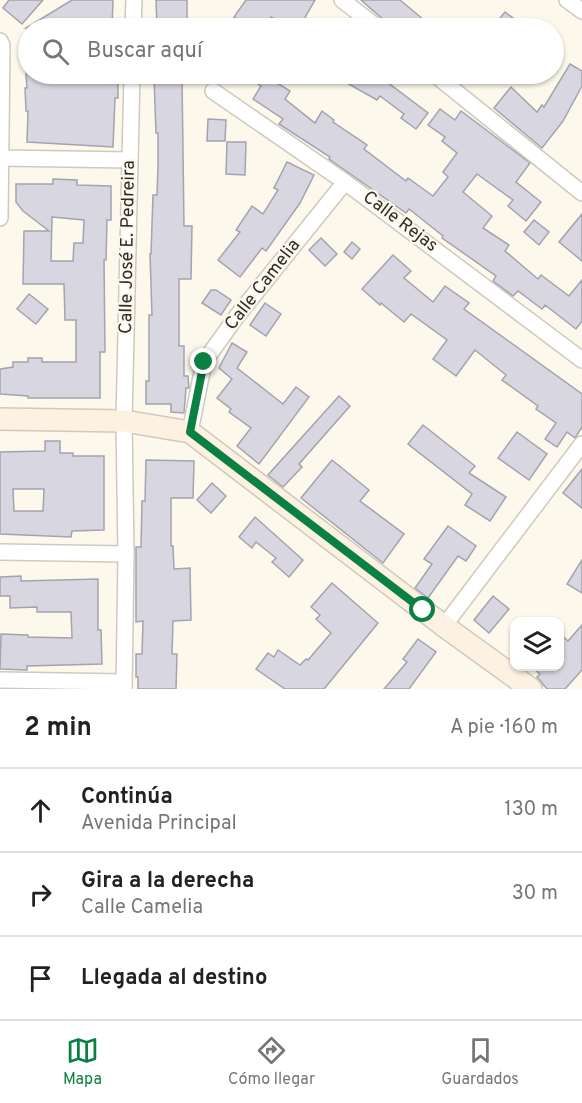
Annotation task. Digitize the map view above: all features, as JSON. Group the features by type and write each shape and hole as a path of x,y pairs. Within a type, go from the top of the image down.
{"street":[{"path":"133,18 134,0"},
{"path":"342,0 365,18"},
{"path":"567,0 582,11"},
{"path":"0,41 2,45 0,218"},
{"name":"Calle José E. Pedreira","path":"124,686 126,554 124,421 132,84"},
{"path":"446,84 582,193"},
{"name":"Calle Rejas","path":"213,91 345,182 582,360"},
{"path":"1,159 130,160"},
{"name":"Calle Camelia","path":"190,432 204,362 237,316 345,182"},
{"path":"0,419 124,421 190,432 444,626 531,689"},
{"path":"444,626 582,444"},
{"path":"0,552 126,554"},
{"path":"0,680 124,686"}],"building":[{"path":"9,0 43,0 27,18 18,18 18,21 3,8"},
{"path":"72,0 113,0 112,18 42,18"},
{"path":"156,0 187,0 187,18 157,18"},
{"path":"246,0 315,0 305,18 234,17"},
{"path":"361,0 400,0 422,18 382,18"},
{"path":"505,12 513,18 500,18"},
{"path":"570,64 582,71 582,86 563,121 542,148 494,108 511,87 537,112 542,105 544,107 558,84 564,84 564,74"},
{"path":"27,84 118,84 118,98 115,98 113,147 27,142 28,111 26,111 25,88 27,88"},
{"path":"154,84 182,84 184,226 192,226 191,279 179,279 179,346 184,346 184,376 188,376 189,388 186,388 184,413 171,412 171,404 146,404 146,381 149,381 149,315 152,315 150,254 153,195 157,195 158,133 156,133"},
{"path":"258,84 279,84 290,91 285,99 315,123 322,111 334,120 333,122 367,145 364,149 406,181 408,178 433,196 448,177 443,172 457,153 442,141 445,137 428,125 440,109 455,120 461,111 530,163 516,182 541,202 526,221 508,206 513,200 477,174 463,192 492,216 483,228 509,245 505,251 538,279 541,275 569,296 582,280 582,321 576,329 545,305 542,309 518,291 513,296 493,281 496,276 442,238 443,236 409,209 406,213 329,159 330,157 279,124 283,119 253,99 261,86"},
{"path":"349,84 390,84 428,113 416,129 401,118 404,114 380,96 377,100"},
{"path":"208,119 226,120 225,141 207,141"},
{"path":"227,142 246,142 245,175 226,174"},
{"path":"287,162 314,175 300,203 266,251 262,248 240,277 218,260 240,232 236,230 252,206 263,214 278,190 274,188"},
{"path":"53,179 77,180 77,185 111,186 111,220 107,220 106,260 104,260 105,352 100,352 100,398 28,398 28,396 0,394 0,369 13,367 13,362 28,362 28,358 42,358 42,362 76,362 76,320 65,320 64,284 23,284 24,231 49,231 23,211 16,202 16,184 53,184","holes":["52,217 84,220 83,243 74,243 73,261 51,261"]},
{"path":"582,214 582,261 559,242"},
{"path":"534,220 549,232 539,245 524,232"},
{"path":"321,238 337,254 325,266 309,250"},
{"path":"352,242 360,249 352,259 344,252"},
{"path":"393,255 411,271 404,278 433,302 445,286 469,303 464,309 582,394 582,427 575,438 567,432 557,447 545,439 556,423 536,409 538,406 502,380 506,375 475,350 456,376 433,359 447,340 411,314 404,322 362,289"},
{"path":"211,290 216,290 231,300 221,315 202,303"},
{"path":"29,294 48,309 36,324 17,309"},
{"path":"265,303 281,314 266,336 250,325"},
{"path":"232,343 247,352 237,368 283,404 296,387 309,397 259,464 237,446 251,428 229,412 231,409 217,398 232,379 219,368"},
{"path":"339,396 350,406 299,464 302,467 283,487 268,475"},
{"path":"423,425 475,466 469,473 506,497 490,521 465,505 472,494 408,444"},
{"path":"517,432 547,454 529,480 498,458"},
{"path":"45,441 60,441 60,453 73,453 73,456 104,456 104,530 72,531 71,537 0,534 0,452 45,451","holes":["13,489 44,489 43,511 14,511"]},
{"path":"146,460 194,461 193,498 171,498 171,546 173,546 174,569 190,568 191,620 173,621 172,654 177,654 176,689 138,689 138,677 136,677 136,654 142,654 143,621 136,622 136,547 141,547"},
{"path":"332,460 369,490 360,501 404,534 383,563 301,498"},
{"path":"582,469 582,508 563,493"},
{"path":"212,483 226,496 211,513 197,500"},
{"path":"255,517 303,560 289,577 272,562 276,558 256,542 252,548 239,537"},
{"path":"448,526 476,546 466,561 458,556 428,598 415,588 432,564 424,559"},
{"path":"582,560 582,593 567,584"},
{"path":"21,576 21,581 98,579 98,630 101,630 102,664 27,666 27,670 0,669 1,634 72,638 71,612 37,612 37,607 10,608 10,596 0,596 0,577"},
{"path":"332,583 378,623 324,689 285,689 256,669 268,653 274,657 278,650 300,665 306,659 308,660 331,633 316,619 320,615 311,607"},
{"path":"493,596 509,609 489,633 474,620"},
{"path":"582,625 582,670 565,689 547,689 537,677 540,674 536,671 564,671 564,638 568,641"},
{"path":"418,639 436,652 409,689 384,689 407,662 403,659"}],"route":[{"path":"204,362 190,432 423,610"}]}
